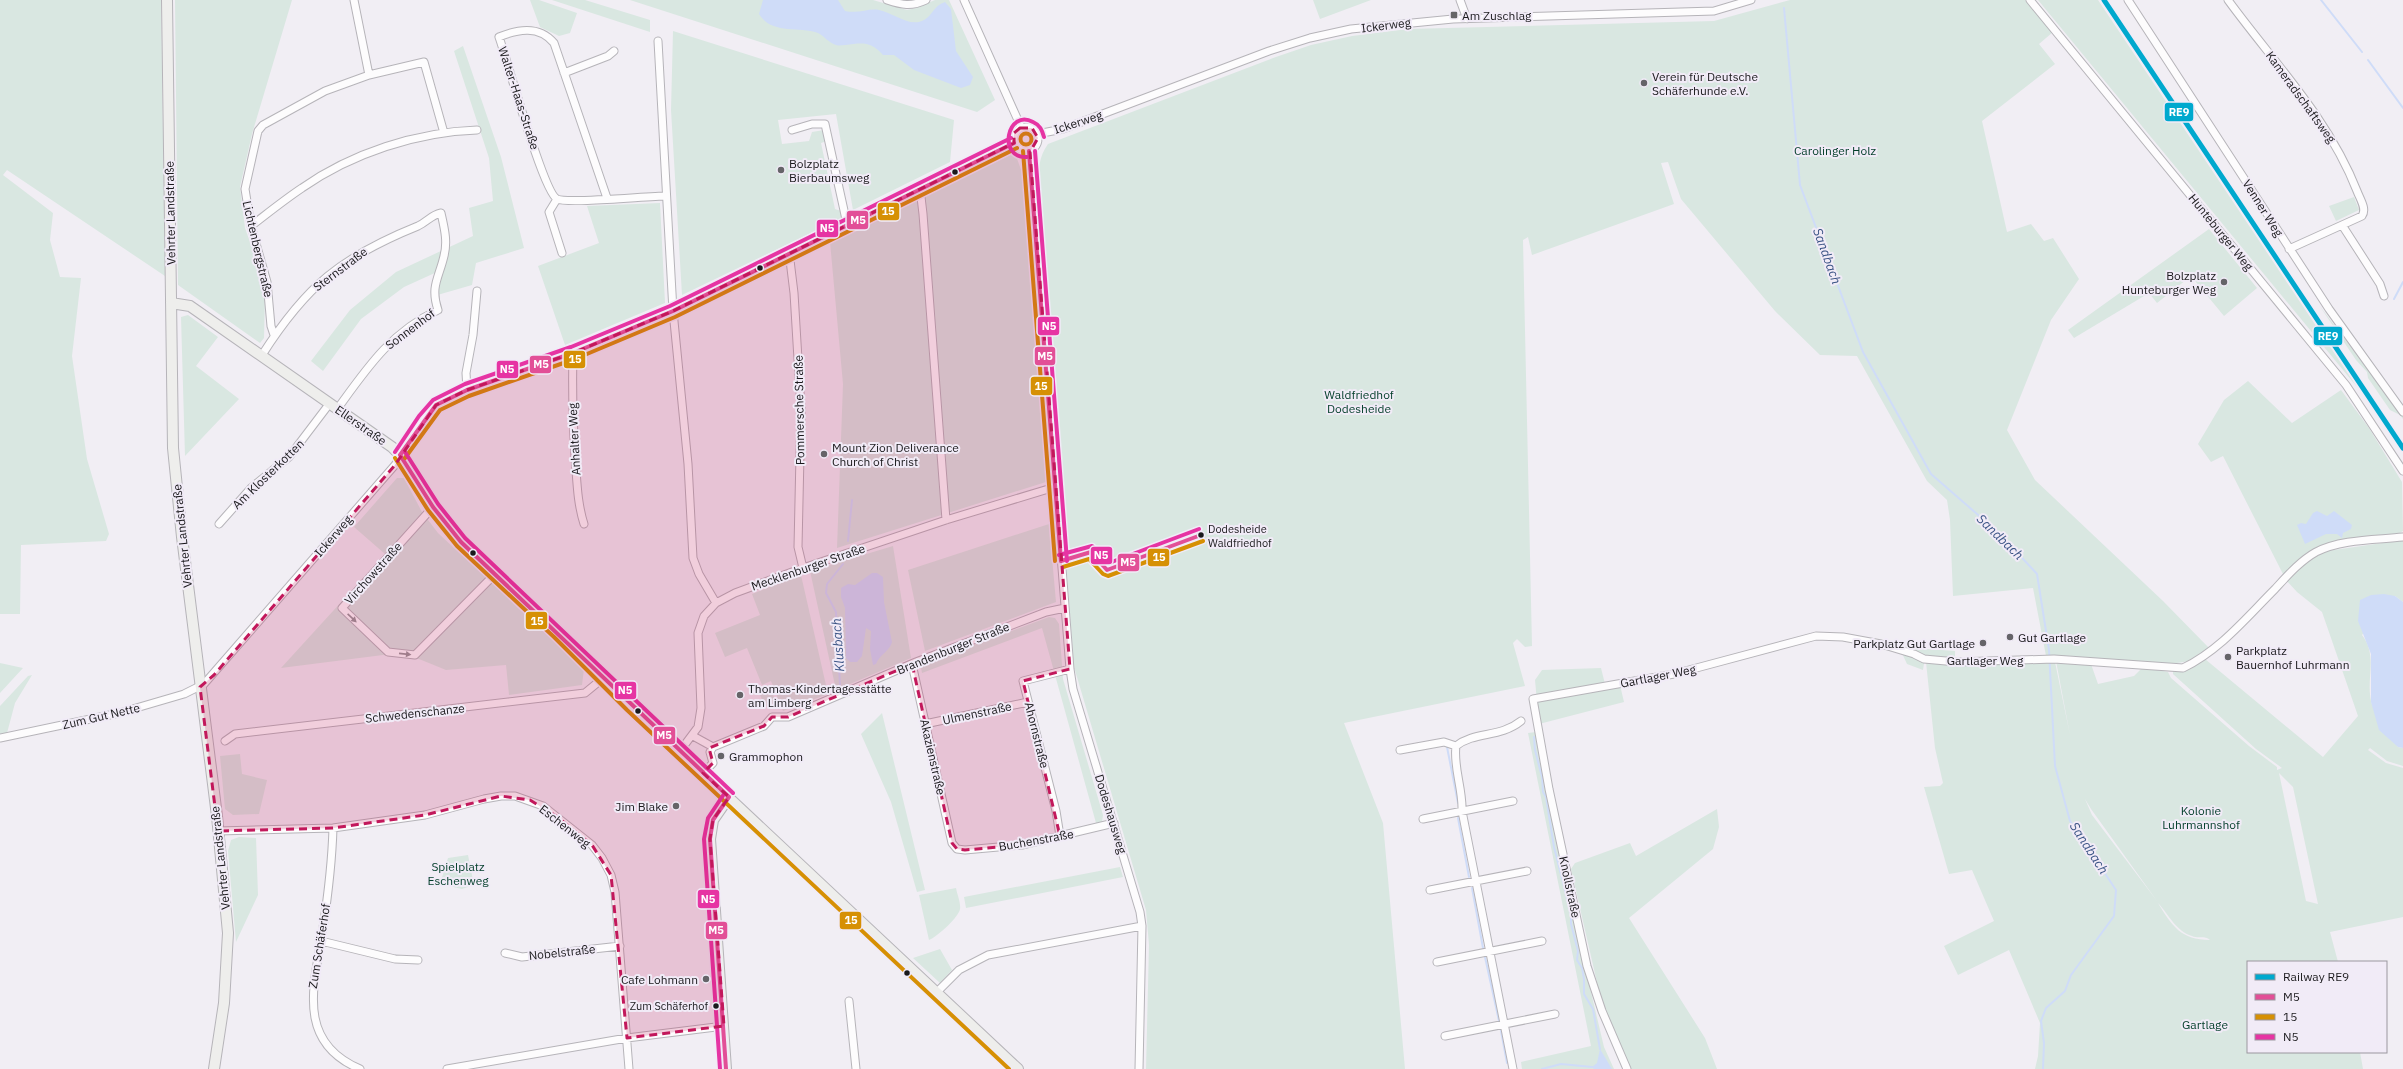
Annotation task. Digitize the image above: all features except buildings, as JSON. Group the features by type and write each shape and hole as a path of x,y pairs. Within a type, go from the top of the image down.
{"street":[{"name":"Vehrter Landstraße","path":"167,0 173,448 218,831 228,951 224,1003 214,1069"},
{"path":"354,0 370,75"},
{"path":"887,0 906,6 914,5 926,0"},
{"path":"964,0 1021,127"},
{"path":"1460,0 1467,19"},
{"name":"Ickerweg","path":"1037,134 1063,129 1269,51 1310,38 1351,29 1408,22 1467,19 1714,11 1751,0"},
{"name":"Hunteburger Weg","path":"2030,0 2346,385 2403,471"},
{"name":"Venner Weg","path":"2128,0 2206,118 2289,249 2363,358 2403,412"},
{"name":"Kameradschaftsweg","path":"2228,0 2324,125 2346,162 2364,208 2364,213 2362,216 2289,249"},
{"name":"Walter-Haas-Straße","path":"557,198 550,192 538,159 499,37 518,29 524,29 549,37 554,42 607,198"},
{"path":"658,41 673,311 688,464 693,558 699,574 716,603"},
{"path":"564,73 608,56 614,51"},
{"name":"Lichtenbergstraße","path":"274,335 271,326 267,282 251,226 245,189 258,131 263,125 325,91 370,75 424,62 444,133"},
{"path":"792,130 812,124 826,124 847,224"},
{"path":"1021,127 1032,128 1037,134 1036,146 1029,150 1021,150 1014,143 1014,133 1021,127"},
{"path":"251,226 303,187 348,162 385,147 444,133 477,130"},
{"name":"Ickerweg","path":"200,687 219,669 394,464 436,405 467,390 573,353 673,311 789,252 1014,143"},
{"name":"Dodeshausweg","path":"1029,150 1070,669 1073,689 1140,912 1142,926 1139,1069"},
{"path":"918,189 921,197 924,220 946,520"},
{"path":"562,253 549,212 557,198 566,200 666,196"},
{"name":"Sternstraße","path":"262,355 292,310 319,282 371,246 423,224 431,215 441,213"},
{"name":"Sonnenhof","path":"334,406 384,348 406,329 438,310 433,297 436,276 444,256 446,238 441,213"},
{"path":"2342,225 2380,284 2384,296"},
{"name":"Pommersche Straße","path":"789,252 794,293 801,409 798,548 803,568"},
{"path":"467,390 466,373 473,335 477,291"},
{"name":"Ellerstraße","path":"171,303 190,306 385,441 400,455 434,508 461,542 602,679 1018,1069"},
{"name":"Anhalter Weg","path":"573,353 572,402 577,480 580,510 584,524"},
{"name":"Am Klosterkotten","path":"219,524 251,488 289,458 334,406"},
{"name":"Mecklenburger Straße","path":"680,752 693,736 698,727 701,708 698,633 704,616 716,603 735,593 803,568 946,520 1055,486"},
{"name":"Virchowstraße","path":"434,508 342,608 388,652 415,655 495,574"},
{"name":"Gartlager Weg","path":"1533,698 1674,674 1816,636 1843,637 1881,644 1914,654 1924,659 1979,662 2054,659 2182,668 2201,659 2226,639 2284,579 2316,552 2342,545 2403,537"},
{"path":"1061,561 1091,552"},
{"name":"Brandenburger Straße","path":"712,747 764,726 772,717 788,717 912,664 1027,619 1065,608"},
{"name":"Akazienstraße","path":"912,664 952,843 957,849"},
{"name":"Ahornstraße","path":"1060,836 1056,811 1024,681 1070,669"},
{"name":"Schwedenschanze","path":"225,741 235,734 585,693 602,679"},
{"name":"Zum Gut Nette","path":"0,738 119,713 184,694 200,687"},
{"name":"Knollstraße","path":"1533,698 1549,789 1587,966 1602,1011 1627,1069"},
{"name":"Ulmenstraße","path":"925,724 1028,702"},
{"path":"1513,1069 1462,811 1462,799 1455,754 1456,746 1463,740 1511,729 1521,721"},
{"path":"693,736 712,747 710,752 713,763 703,773"},
{"path":"1400,750 1444,742 1456,746"},
{"name":"Eschenweg","path":"218,831 333,828 425,815 501,796 530,800 556,816 592,845 602,858 611,875 615,892 629,1069"},
{"path":"726,1069 710,838 713,820 729,798"},
{"path":"1423,819 1513,801"},
{"name":"Buchenstraße","path":"957,849 965,850 1022,845 1114,824"},
{"name":"Zum Schäferhof","path":"333,828 333,851 321,941 313,981 312,998 314,1015 318,1028 342,1059 360,1069"},
{"path":"1430,890 1526,871"},
{"path":"937,992 960,970 972,962 988,955 1142,926"},
{"path":"321,941 395,959 418,960"},
{"path":"1437,962 1542,941"},
{"name":"Nobelstraße","path":"505,953 522,956 620,946"},
{"path":"849,1001 856,1069"},
{"path":"1445,1036 1555,1014"},
{"path":"447,1069 627,1038 724,1026"}],"highlighted area":[{"path":"1020,128 1032,128 1038,138 1030,152 1070,669 1023,681 1060,836 1022,845 965,850 957,849 952,843 912,664 788,717 772,717 764,726 709,748 713,763 703,773 729,797 713,820 710,839 724,1026 627,1038 611,875 592,845 556,816 530,800 501,796 425,815 333,828 218,831 200,687 214,675 395,465 436,405 467,390 573,353 673,311 1014,143 1014,133"}],"green space":[{"path":"0,0 161,0 165,276 7,170 3,175 53,213 50,240 60,277 81,278 72,356 87,459 109,534 106,541 21,545 20,614 0,614"},
{"path":"175,0 292,0 252,134 240,187 245,228 259,267 265,297 264,338 260,343 178,285"},
{"path":"530,0 539,0 577,13 570,33 559,36 540,27"},
{"path":"552,0 585,0 650,20 650,32"},
{"path":"630,0 873,0 907,10 935,0 949,0 995,100 977,112"},
{"path":"1313,0 1371,0 1320,19"},
{"name":"Carolinger Holz","path":"1790,0 2026,0 2053,32 2039,44 2055,64 1982,121 2007,232 2031,224 2044,241 2053,238 2079,279 2051,320 2007,430 2035,480 2163,601 2210,649 2190,661 2164,665 2046,656 2033,588 1953,596 1950,520 1947,500 1927,481 1857,356 1820,355 1775,311 1681,199 1668,162 1661,163 1674,204 1532,255 1528,237 1523,240 1532,646 1525,647 1517,639 1513,643 1525,686 1344,723 1383,823 1405,1069 1146,1069 1149,945 1146,910 1074,667 1038,186 1040,164 1048,144 1273,58 1311,45 1352,36 1408,29 1714,21"},
{"path":"2038,0 2098,0 2357,387"},
{"path":"673,31 954,120 950,162 853,210 836,114 778,120 782,144 809,141 812,132 824,130 827,141 821,143 835,209 841,211 842,218 682,295 671,110"},
{"path":"463,46 501,157 524,248 476,263 472,285 434,296 437,272 404,287 361,319 323,371 311,361 350,310 396,272 473,236 469,208 493,201 489,158 454,51"},
{"path":"1010,155 1016,156 1023,175 1046,482 837,548 843,384 830,242"},
{"path":"2354,197 2359,210 2336,221 2329,206"},
{"path":"660,203 665,303 565,345 538,266 599,243 587,206"},
{"path":"2209,229 2257,288 2224,316 2191,276 2157,303 2149,293 2074,338 2068,330"},
{"path":"2319,305 2403,416 2403,419 2400,415 2390,410 2368,378 2367,372 2356,360"},
{"path":"188,315 218,337 196,366 239,399 185,456 181,317"},
{"path":"2248,381 2292,423 2341,390 2369,428 2402,482 2403,531 2398,534 2329,544 2284,576 2223,456 2211,462 2198,444 2224,400"},
{"path":"397,478 404,478 422,512 438,533 584,669 582,685 509,695 506,665 446,670 419,659 383,655 281,668 385,554 354,527"},
{"path":"1049,524 1056,602 925,651 908,570"},
{"path":"2403,540 2403,602 2395,596 2362,635 2367,643 2371,659 2370,692 2372,705 2398,747 2403,748 2403,766 2387,761 2370,748 2368,750 2386,763 2403,768 2403,917 2330,932 2338,961 2247,961 2247,1053 2360,1053 2363,1069 2035,1069 2038,1056 2040,1023 2009,950 1958,975 1944,946 1994,921 1972,870 1949,874 1924,787 1940,786 1943,783 1935,748 1926,662 1989,665 2055,662 2070,735 2056,661 2091,664 2098,684 2134,676 2141,669 2147,668 2168,672 2171,678 2249,746 2277,767 2277,770 2282,768 2256,749 2173,674 2173,671 2205,659 2323,757 2358,716 2322,612 2297,592 2286,580 2304,563 2327,551","holes":["2279,773 2293,787 2318,904 2306,901","2085,799 2091,809 2157,901 2092,815","2158,903 2177,927 2186,934 2210,940 2192,937 2184,934 2178,930"]},
{"path":"893,546 911,658 836,690 810,571"},
{"path":"801,575 828,694 783,711 771,681 762,685 747,648 725,657 715,633 760,615 752,594"},
{"path":"1049,617 1055,618 1059,624 1063,679 1103,815 1102,822 1096,823 1042,628 922,673 921,668 923,664"},
{"path":"1901,647 1955,651 1955,660 1925,657 1923,670 1907,664 1901,651"},
{"path":"0,663 23,668 0,693"},
{"path":"1601,668 1606,688 1620,685 1624,702 1539,724 1535,680 1542,670"},
{"path":"32,675 15,703 7,733 0,734 0,706 28,676"},
{"path":"769,685 776,702 765,707 758,690"},
{"path":"882,713 925,890 917,892 891,802 861,734"},
{"path":"1536,732 1585,967 1604,1047 1614,1069 1522,1069 1521,1062 1591,1046 1528,733"},
{"path":"240,754 242,774 267,780 259,814 233,815 225,809 220,756"},
{"path":"1717,809 1719,827 1713,849 1629,918 1705,1038 1717,1069 1630,1069 1604,1013 1571,869 1575,863 1630,843 1636,856"},
{"path":"239,837 256,838 258,895 236,942 228,851 231,840"},
{"name":"Spielplatz Eschenweg","path":"468,855 474,885 462,889 440,884 448,858"},
{"path":"1120,867 1123,877 966,908 964,897"},
{"path":"956,888 960,904 959,913 937,935 929,940 919,895"},
{"path":"940,949 952,970 940,983 913,958"}],"water":[{"path":"763,0 838,0 845,11 855,12 879,10 913,22 924,20 935,8 945,2 951,9 956,51 973,77 970,85 961,88 914,70 894,55 883,55 870,45 837,45 831,43 818,33 786,29 771,25 764,21 759,14"},
{"path":"2317,511 2327,516 2334,511 2352,525 2351,529 2343,533 2342,538 2337,534 2326,534 2305,544 2297,525 2301,523 2306,524 2313,513"},
{"path":"872,573 877,573 883,577 884,602 892,642 876,664 873,665 870,649 871,631 866,628 862,656 857,662 850,662 846,658 845,608 841,597 841,588 848,584 855,585"},
{"path":"2384,594 2395,596 2403,602 2403,748 2398,747 2379,730 2371,702 2371,654 2358,621 2360,600 2371,595"},
{"path":"1600,1049 1612,1069 1594,1069 1592,1067 1597,1063"}],"waterway":[{"path":"2321,0 2362,52"},
{"name":"Sandbach","path":"1784,8 1800,185 1863,352 1931,474 2000,534 2037,574 2049,650 2055,766 2070,821 2116,890 2114,916 2071,975 2065,991 2046,1008 2041,1021 2044,1043 2043,1069"},
{"path":"2368,60 2403,108"},
{"path":"2394,299 2403,282"},
{"name":"Klusbach","path":"848,541 852,500"},
{"name":"Klusbach","path":"840,685 836,612 826,593 827,584 843,564"},
{"path":"1534,737 1535,750 1542,777 1543,792 1546,797 1554,847 1571,914 1571,924 1578,951 1577,960 1582,968 1584,994 1593,1009 1600,1049"},
{"path":"1447,747 1458,803"},
{"path":"1458,818 1469,877"},
{"path":"1472,888 1483,948"},
{"path":"1485,957 1499,1021"},
{"path":"1501,1031 1507,1063"},
{"path":"1542,1069 1561,1064 1592,1067"}],"rail line":[{"name":"RE9","path":"2104,0 2403,448"}],"transit line":[{"name":"N5","path":"1027,157 1018,155 1012,150 1009,143 1009,135 1012,127 1017,122 1024,120 1033,122 1040,128 1044,137"},
{"name":"15","path":"1026,133 1030,135 1032,139 1030,143 1026,145 1022,143 1020,139 1022,135 1026,133"},
{"name":"N5","path":"395,452 419,416 433,400 465,384 571,347 670,306 1011,138"},
{"name":"M5","path":"400,455 436,405 467,390 573,353 673,311 1014,143"},
{"name":"15","path":"405,458 440,410 469,396 575,359 675,317 1017,148"},
{"name":"15","path":"1023,151 1055,561"},
{"name":"M5","path":"1029,151 1061,561"},
{"name":"N5","path":"1035,151 1067,561"},
{"name":"N5","path":"405,452 438,504 465,538 733,793"},
{"name":"M5","path":"400,455 433,507 461,542 729,797"},
{"name":"15","path":"395,458 428,510 457,546 554,637 627,710 1009,1069"},
{"name":"N5","path":"1059,555 1092,546 1109,563 1199,529"},
{"name":"M5","path":"1061,561 1091,552 1107,570 1201,535"},
{"name":"15","path":"1063,567 1089,559 1103,574 1108,576 1203,541"},
{"name":"N5","path":"720,1069 704,839 708,818 724,794"},
{"name":"M5","path":"726,1069 710,839 713,820 729,797"}],"place":[{"name":"Am Zuschlag","path":"1454,15"},
{"name":"Verein für Deutsche Schäferhunde e.V.","path":"1644,83"},
{"name":"Bolzplatz Bierbaumsweg","path":"781,170"},
{"name":"Bolzplatz Hunteburger Weg","path":"2224,282"},
{"name":"Mount Zion Deliverance Church of Christ","path":"824,454"},
{"name":"Dodesheide Waldfriedhof","path":"1201,535"},
{"name":"Gut Gartlage","path":"2010,637"},
{"name":"Parkplatz Gut Gartlage","path":"1983,643"},
{"name":"Parkplatz Bauernhof Luhrmann","path":"2228,657"},
{"name":"Thomas-Kindertagesstätte am Limberg","path":"740,695"},
{"name":"Grammophon","path":"721,756"},
{"name":"Jim Blake","path":"676,806"},
{"name":"Cafe Lohmann","path":"706,979"},
{"name":"Zum Schäferhof","path":"716,1006"}],"park label":[{"name":"Waldfriedhof Dodesheide","path":"1359,401"},
{"name":"Kolonie Luhrmannshof","path":"2201,817"},
{"name":"Gartlage","path":"2205,1024"}]}
